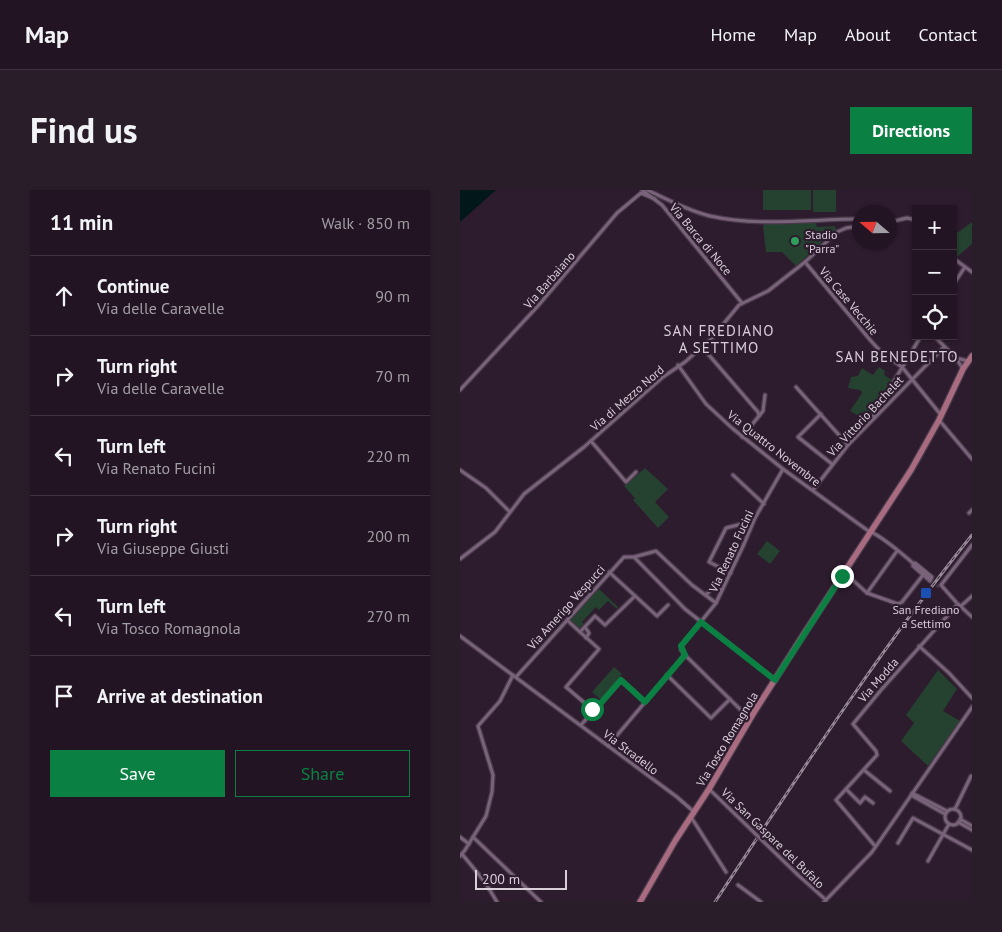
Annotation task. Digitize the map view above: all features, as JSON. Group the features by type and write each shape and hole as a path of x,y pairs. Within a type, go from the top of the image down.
{"main road":[{"name":"Via Tosco Romagnola","path":"640,902 750,719 911,470 970,359"}],"street":[{"name":"Via Barca di Noce","path":"642,190 662,205 742,303"},
{"path":"647,190 700,213 721,218 778,221 852,219"},
{"name":"Via Barbaiano","path":"460,390 538,307 618,212 641,193 654,200"},
{"path":"897,221 912,219"},
{"name":"Via di Mezzo Nord","path":"460,559 495,532 524,494 591,441 652,386 678,365 685,362 711,339 736,306 765,293 806,262 834,234 852,228"},
{"path":"957,261 972,272"},
{"name":"Via Case Vecchie","path":"806,262 877,348 902,367 972,459"},
{"path":"957,279 965,267"},
{"path":"872,419 919,340"},
{"path":"938,340 956,358 963,369"},
{"name":"Via Vittorio Bachelet","path":"813,490 848,445 944,346"},
{"path":"702,347 758,412 759,416"},
{"path":"956,358 970,359"},
{"name":"Via Quattro Novembre","path":"678,365 706,404 742,437 783,469 872,531 913,564"},
{"path":"796,387 848,445"},
{"path":"742,437 763,409 764,394"},
{"path":"821,414 798,437 832,464"},
{"path":"591,441 626,482 636,472"},
{"name":"Via Renato Fucini","path":"608,746 685,655 681,646 716,603 753,520 783,469"},
{"path":"460,470 486,488 510,512"},
{"name":"Via Renato Fucini","path":"734,475 764,504"},
{"path":"731,573 709,562 726,528 753,520"},
{"path":"972,545 940,587 972,617"},
{"name":"Via Amerigo Vespucci","path":"473,837 489,806 493,781 478,726 500,701 514,676 622,558 656,551 706,596"},
{"path":"866,593 897,551"},
{"path":"634,557 701,622 775,680"},
{"path":"913,564 917,564 932,579 929,581 913,564"},
{"path":"913,564 930,579"},
{"path":"609,572 657,616 668,605"},
{"path":"844,572 866,593 898,604 902,602 923,575"},
{"path":"716,603 706,596 714,586 722,590"},
{"path":"580,632 595,616 605,625 634,596"},
{"name":"Via Modda","path":"846,789 873,760 877,753 852,724 958,604 972,596"},
{"path":"567,620 599,649 566,687 594,711"},
{"path":"585,627 589,633 586,638"},
{"name":"Via Stradello","path":"460,636 608,746 692,814"},
{"path":"919,646 972,698"},
{"path":"685,655 750,719"},
{"path":"667,675 711,718 730,699"},
{"path":"581,726 621,680 645,702"},
{"path":"825,901 870,855 972,706"},
{"path":"864,770 890,791"},
{"path":"912,794 946,813 955,810 971,776"},
{"name":"Via San Gaspare del Bufalo","path":"709,789 825,901"},
{"path":"873,803 865,796 860,803 846,789 836,800 875,846"},
{"path":"955,810 959,813 959,820"},
{"path":"946,813 945,820 949,824"},
{"path":"692,814 726,872"},
{"path":"898,843 913,818 972,850"},
{"path":"949,824 954,824 959,820"},
{"path":"959,820 972,826"},
{"path":"959,820 972,830"},
{"path":"928,861 949,824"},
{"path":"460,837 469,844"},
{"path":"497,902 485,882 461,855 473,837 541,902"},
{"path":"738,885 761,902"}],"green space":[{"path":"763,190 811,190 811,210 763,210"},
{"path":"813,190 836,190 836,212 813,212"},
{"name":"Stadio \"Parra\"","path":"770,222 815,222 817,227 835,226 836,229 796,266 782,252 766,252 763,225"},
{"path":"972,222 972,244 957,257 957,250 957,233"},
{"path":"879,367 885,371 884,375 892,380 870,417 861,412 859,416 850,411 862,393 860,390 848,388 851,377 858,376 862,368 873,375"},
{"path":"645,468 668,489 655,502 669,517 658,528 633,500 635,498 624,486"},
{"path":"767,541 780,551 770,564 757,554"},
{"path":"598,588 618,607 617,609 608,601 599,610 596,607 579,628 570,620"},
{"path":"614,667 622,674 601,700 592,692"},
{"path":"938,670 957,689 943,711 960,721 928,766 901,741 914,723 906,715"}],"shaded area":[{"path":"460,190 496,190 460,222"}],"tunnel":[{"path":"930,579 940,588"}],"railway":[{"path":"715,902 871,670 937,579 972,535"}],"place":[{"name":"Stadio \"Parra\"","path":"795,241"},
{"name":"San Frediano a Settimo","path":"926,593"}],"district":[{"name":"SAN FREDIANO A SETTIMO","path":"719,338"},
{"name":"SAN BENEDETTO","path":"897,356"}],"route":[{"path":"592,709 594,711 621,680 645,702 685,655 681,650 681,646 701,622 775,680 842,576"}]}
